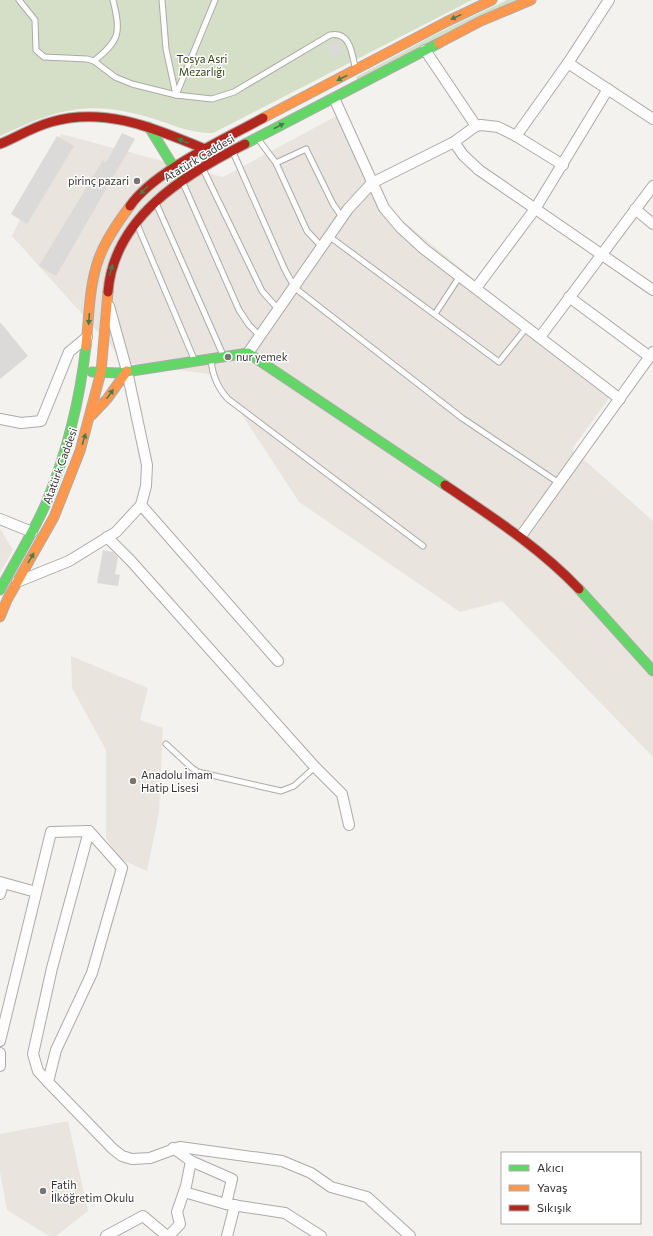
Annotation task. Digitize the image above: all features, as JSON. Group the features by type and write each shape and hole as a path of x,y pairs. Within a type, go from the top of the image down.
{"main road":[{"name":"Atatürk Caddesi","path":"0,590 32,532 59,470 75,410 83,371 94,274 109,236 134,200 151,183 174,167 205,149 446,22 492,0"},
{"name":"Atatürk Caddesi","path":"0,617 63,496 91,415 101,372 106,296 109,278 116,254 136,222 155,201 182,180 214,160 425,50 482,22 532,0"},
{"path":"0,144 50,122 72,117 114,116 149,127 205,149 214,160"},
{"path":"149,127 182,180"},
{"path":"83,371 127,371 195,360 248,354 521,536 545,554 593,602 653,671"},
{"path":"91,415 107,399 127,371"}],"street":[{"path":"516,136 568,63 609,0"},
{"path":"425,50 476,126"},
{"path":"568,63 653,119"},
{"path":"476,288 535,209 608,89"},
{"path":"334,98 384,208 400,227 424,249 620,399"},
{"path":"248,354 330,237 342,217 372,184 454,142 476,126 492,125 516,136 563,165"},
{"path":"454,142 463,155 479,170 653,290"},
{"path":"540,337 601,253 653,186"},
{"path":"635,209 653,224"},
{"path":"17,582 69,560 107,538 116,532 141,504 146,486 147,465 127,371 106,296"},
{"path":"521,536 651,354 569,297"},
{"path":"0,419 21,423 41,421 69,352 87,337"},
{"path":"141,504 278,662"},
{"path":"0,519 32,532"},
{"path":"107,538 131,561 316,768 342,794 349,825"},
{"path":"0,1041 51,832 89,830"},
{"path":"48,1082 56,1050 92,973 122,868 89,830"},
{"path":"89,830 52,968 33,1054 38,1071 113,1149 122,1156 141,1160 173,1148 194,1148 282,1161 311,1173 331,1187 367,1197 410,1236"},
{"path":"1,886 36,892"},
{"path":"0,1053 0,1066"},
{"path":"173,1148 191,1161 232,1179 228,1236"},
{"path":"106,1236 143,1216 168,1236 180,1224 177,1212 184,1192 191,1161"},
{"path":"184,1192 231,1205 285,1213 321,1236"}],"lane":[{"path":"19,0 34,20 36,50 44,58 87,59 94,61 115,77 132,84 176,96 212,99 234,92 330,35 336,34 347,40 356,70"},
{"path":"94,61 109,49 117,34 118,24 113,0"},
{"path":"162,0 166,48 176,96"},
{"path":"176,96 215,0"},
{"path":"257,138 276,163 307,231 322,248"},
{"path":"276,163 306,149 333,204 342,217"},
{"path":"232,151 284,270 294,288 462,418 559,483"},
{"path":"202,168 262,291 271,303 279,310"},
{"path":"182,180 238,310 249,325 260,336"},
{"path":"155,201 224,356"},
{"path":"136,222 195,360"},
{"path":"330,237 499,362 527,328"},
{"path":"435,314 460,276"},
{"path":"211,358 215,380 228,399 423,546"},
{"path":"166,744 198,772 275,791 290,788 316,768"}],"shaded area":[{"path":"342,113 386,207 613,393 572,449 653,521 653,757 502,601 460,612 299,502 216,375 126,363 12,236 61,134 223,177"},
{"path":"0,528 13,550 0,573"},
{"name":"Anadolu İmam Hatip Lisesi","path":"71,656 148,688 140,720 163,728 159,813 147,871 120,859 106,838 106,750 72,688"},
{"name":"Fatih İlköğretim Okulu","path":"68,1121 88,1211 56,1236 49,1236 7,1210 0,1172 0,1134"}],"green space":[{"name":"Tosya Asri Mezarlığı","path":"0,0 472,0 213,133 196,132 127,112 89,108 55,114 19,127 0,136"},
{"path":"507,0 518,0 358,81 356,77 440,32"}],"building":[{"path":"338,41 343,51 332,57 327,46"},
{"path":"122,133 135,139 56,276 39,266 103,160 106,163"},
{"path":"57,136 74,146 27,224 11,214"},
{"path":"0,322 28,356 0,379"},
{"path":"103,550 113,552 118,557 115,574 120,575 118,586 97,583"}],"traffic: fast":[{"path":"245,144 439,43"},
{"path":"149,127 178,174"},
{"path":"0,590 36,524 47,501 61,463 72,425 86,346"},
{"path":"92,372 119,373 248,353 445,485"},
{"path":"579,589 653,671"}],"traffic: slow":[{"path":"263,118 446,22 492,0"},
{"path":"439,43 481,21 531,0"},
{"path":"86,346 93,279 99,258 109,237 130,206"},
{"path":"0,617 7,600 54,517 80,451 101,372 108,292"},
{"path":"92,415 107,399 127,371"}],"traffic: jam":[{"path":"0,144 44,124 71,118 91,117 111,118 149,127 205,149 209,154"},
{"path":"130,206 141,193 173,168 263,118"},
{"path":"108,292 113,265 123,242 138,220 176,185 222,156 245,144"},
{"path":"445,485 498,521 531,546 579,589"}],"place":[{"name":"pirinç pazari","path":"137,181"},
{"name":"nur yemek","path":"228,357"},
{"name":"Anadolu İmam Hatip Lisesi","path":"133,781"},
{"name":"Fatih İlköğretim Okulu","path":"43,1191"}]}
